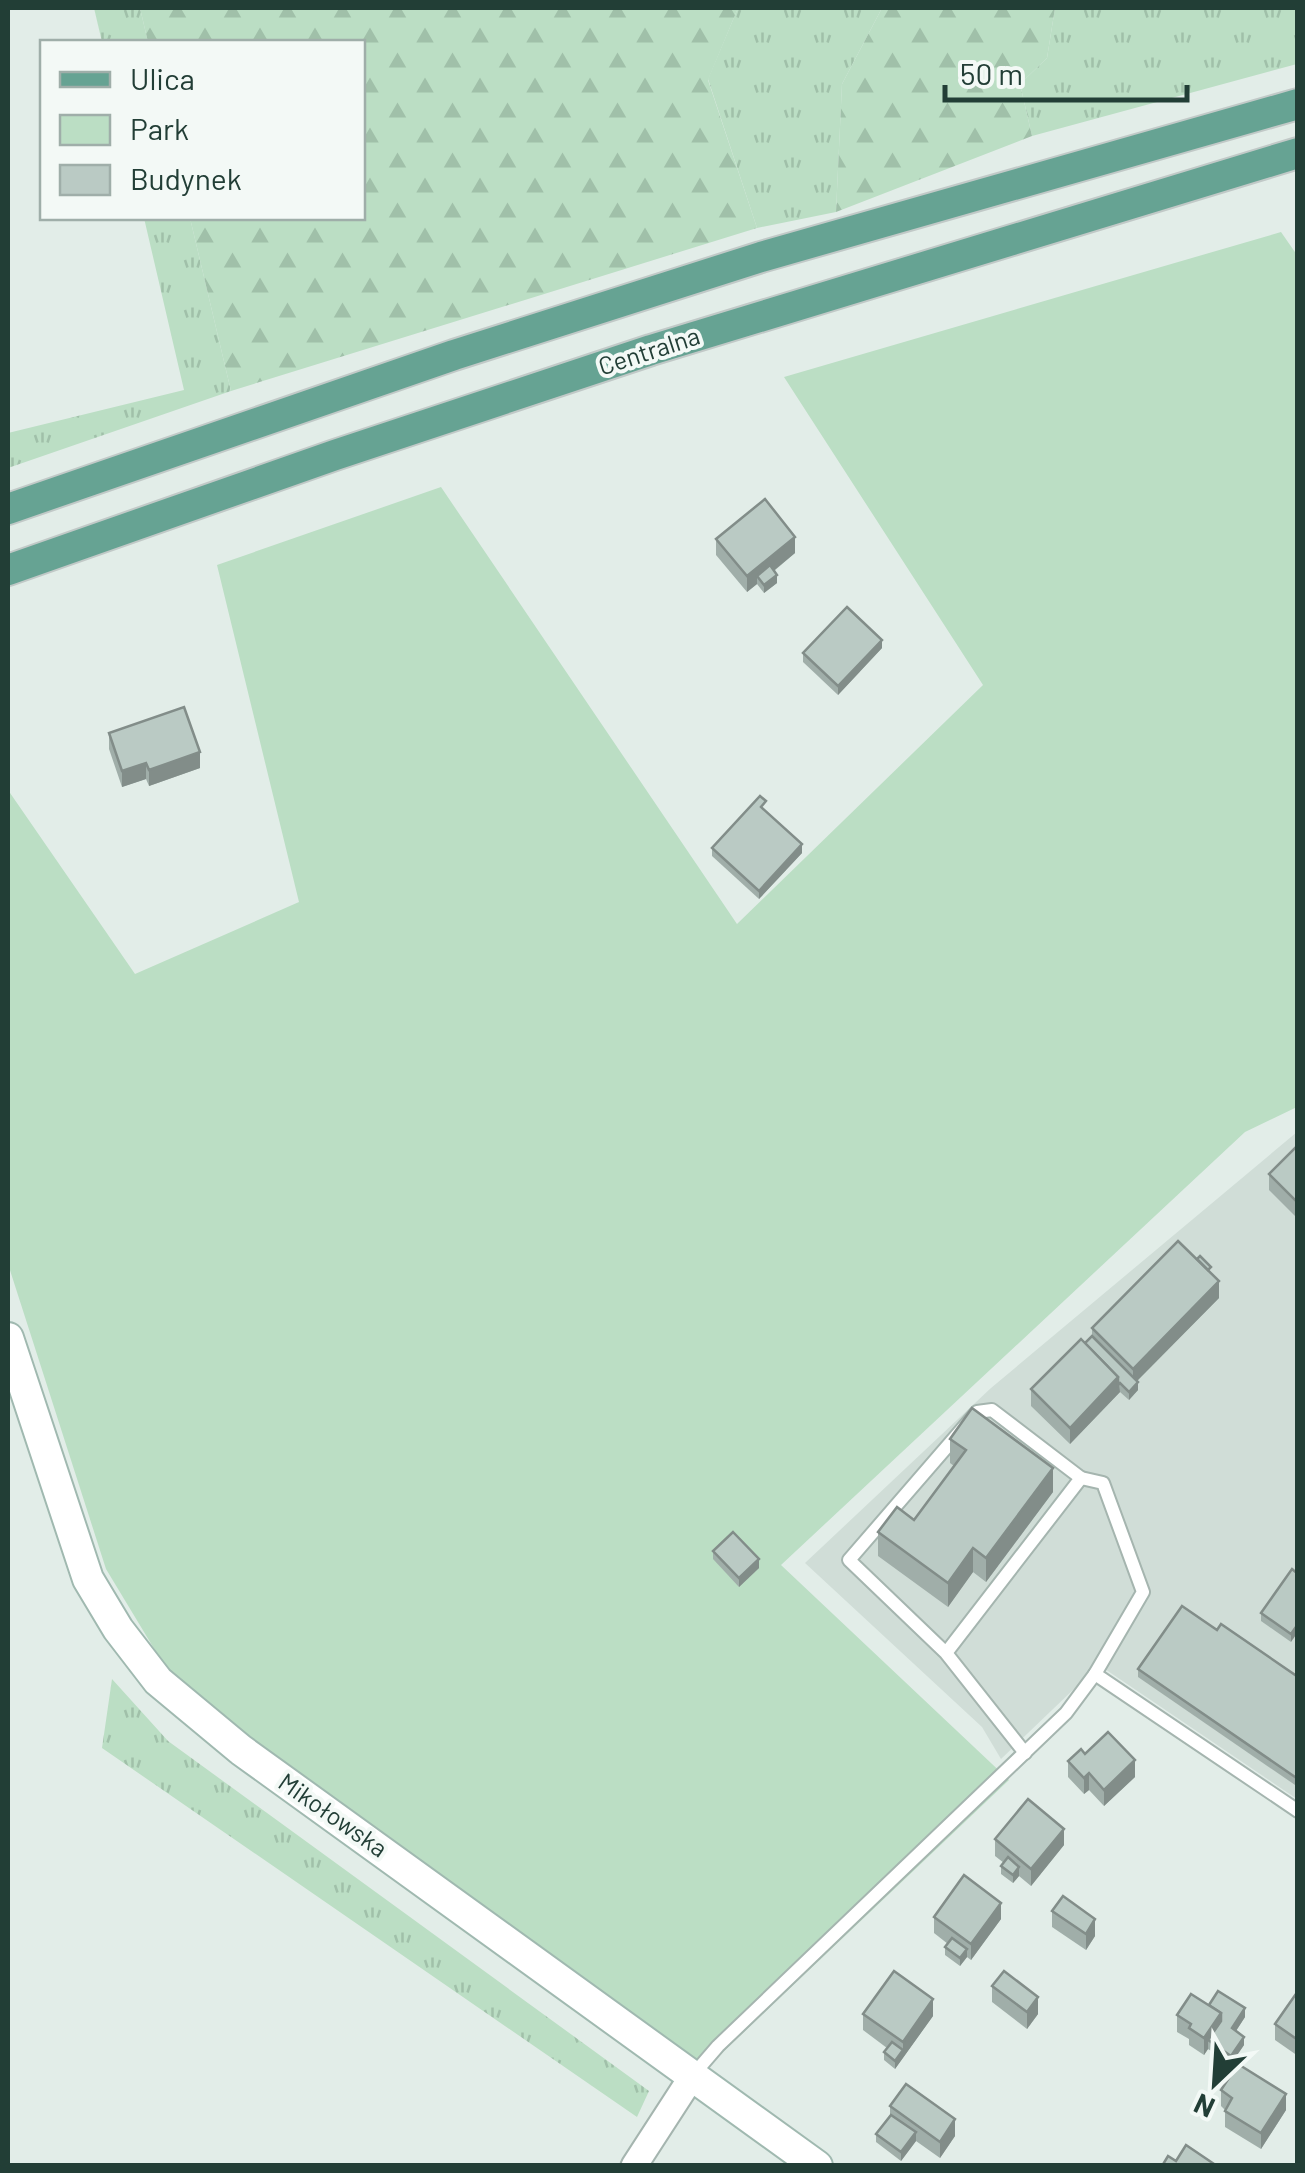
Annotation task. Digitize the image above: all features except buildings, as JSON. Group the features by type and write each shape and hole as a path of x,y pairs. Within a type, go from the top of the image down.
{"main road":[{"path":"8,509 454,356 760,257 1298,104"},
{"name":"Centralna","path":"8,570 651,350 1298,154"},
{"name":"Mikołowska","path":"8,1338 88,1579 118,1629 158,1682 241,1750 817,2166"}],"street":[{"path":"634,2166 693,2075"}],"lane":[{"path":"693,2075 718,2046 1025,1753 1066,1713 1095,1674 1143,1592 1103,1484 1081,1478 992,1410 977,1412 849,1560 946,1653 1025,1753"},
{"path":"946,1653 1081,1478"},
{"path":"1095,1674 1298,1811"}],"shaded area":[{"path":"1297,1132 1297,1799 1099,1665 1001,1759 982,1727 805,1563 991,1388"}],"green space":[{"path":"94,8 140,8 148,40 102,40"},
{"path":"140,8 738,8 708,80 757,228 231,391 190,220 365,220 365,40 148,40"},
{"path":"738,8 882,8 842,84 836,212 757,228 708,79"},
{"path":"882,8 1055,8 1047,58 1020,84 1032,136 836,212 842,84"},
{"path":"1055,8 1297,8 1297,64 1032,136 1020,84 1047,58"},
{"path":"144,220 190,220 231,391 8,468 8,433 184,390"},
{"path":"1281,232 1297,255 1297,1107 1245,1132 781,1565 1009,1780 684,2089 176,1685 106,1569 8,1264 8,790 135,974 299,902 217,565 441,487 737,924 983,685 784,377"},
{"path":"112,1679 168,1741 649,2091 637,2117 102,1748"}]}
